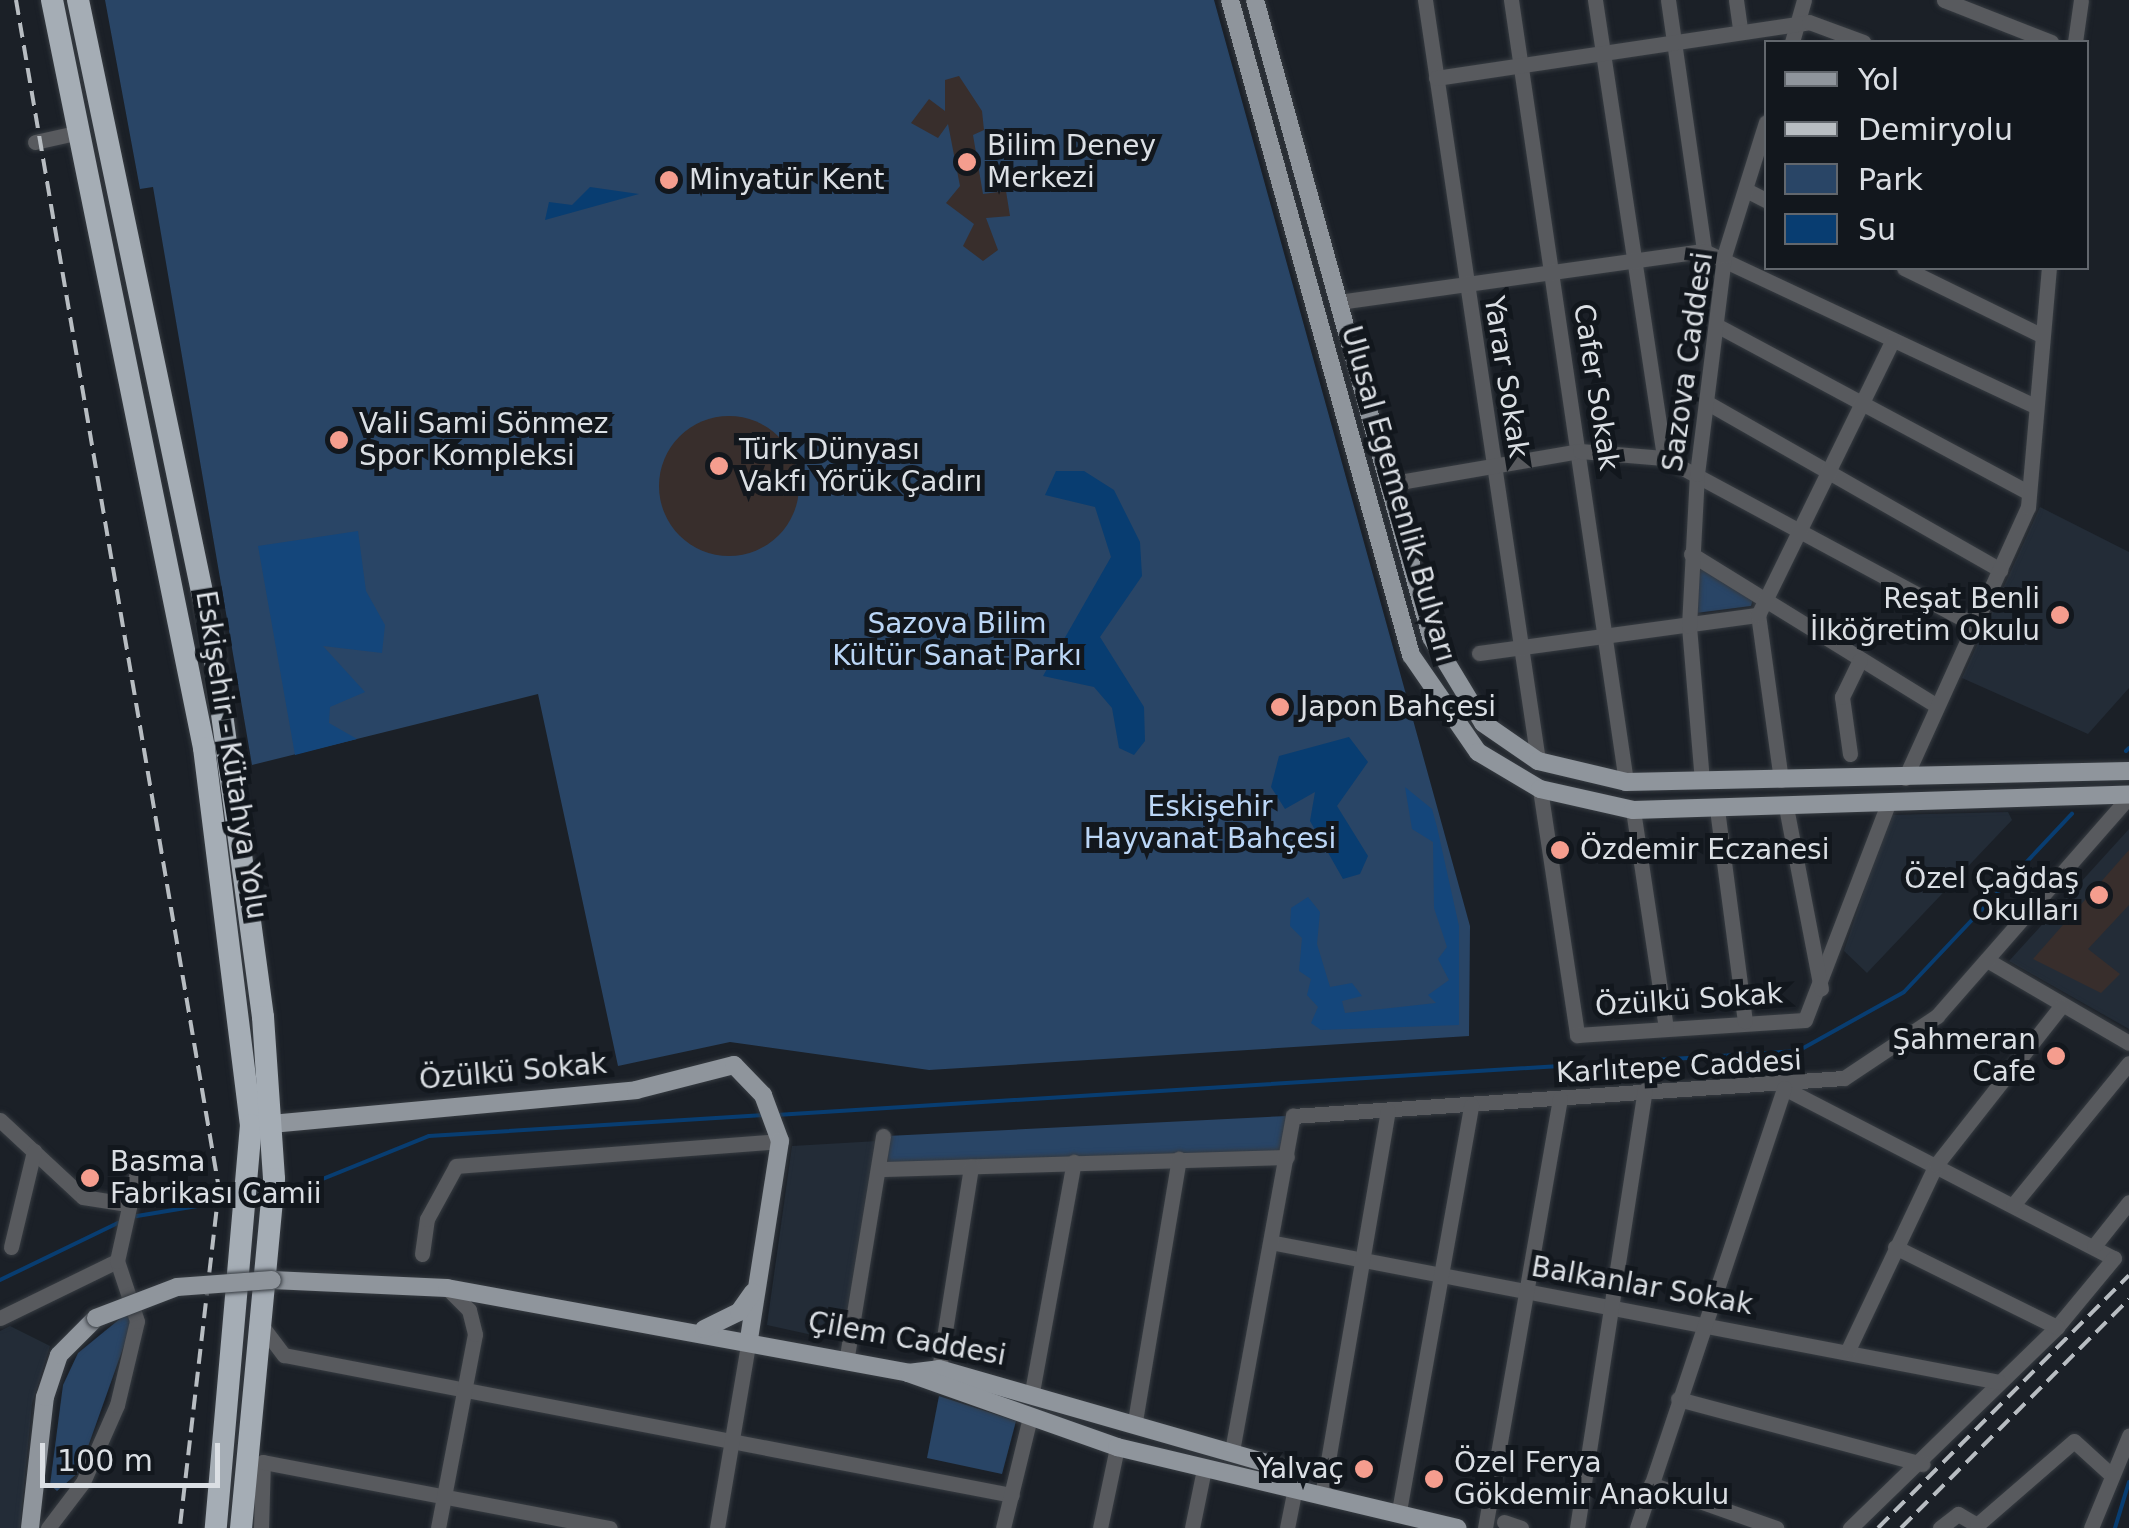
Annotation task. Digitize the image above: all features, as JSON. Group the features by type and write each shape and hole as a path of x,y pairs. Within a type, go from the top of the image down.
{"highway":[{"name":"Eskişehir - Kütahya Yolu","path":"52,0 204,748 262,1125"},
{"name":"Eskişehir - Kütahya Yolu","path":"78,0 212,640 271,1240 259,1320"},
{"name":"Eskişehir - Kütahya Yolu","path":"216,1528 244,1247 262,1179"},
{"path":"241,1528 259,1320"}],"main road":[{"name":"Ulusal Egemenlik Bulvarı","path":"1230,0 1411,655 1478,752 1540,789 1632,810 1887,806 2129,796"},
{"name":"Ulusal Egemenlik Bulvarı","path":"1255,0 1442,666 1484,722 1538,761 1626,782 2129,771"},
{"path":"1887,806 1905,778"},
{"name":"Özülkü Sokak","path":"262,1125 636,1090 718,1064 743,1072 762,1095 780,1141"},
{"path":"749,1338 780,1141"},
{"path":"701,1330 739,1312 758,1278"},
{"name":"Çilem Caddesi","path":"30,1528 45,1398 59,1355 96,1318 177,1287 272,1280 440,1288 749,1338 908,1372 939,1369 1232,1451 1288,1469 1296,1483"},
{"path":"908,1372 1029,1421 1118,1447 1204,1469 1296,1483 1456,1528"}],"street":[{"name":"Yarar Sokak","path":"1425,0 1525,647 1538,761"},
{"name":"Cafer Sokak","path":"1511,0 1609,636 1626,782"},
{"path":"1595,0 1639,256 1664,458"},
{"path":"1668,0 1704,251"},
{"path":"1736,0 1740,30"},
{"path":"1793,40 1804,0"},
{"path":"1944,0 2046,40"},
{"path":"2075,40 2081,0"},
{"path":"1436,78 1798,23 1856,40"},
{"path":"35,142 80,132"},
{"name":"Sazova Caddesi","path":"1702,781 1689,626 1697,474 1724,256 1764,140"},
{"path":"1746,190 1764,199"},
{"path":"1339,302 1639,256 1704,251 1724,256 2033,405"},
{"path":"1908,270 2041,335"},
{"path":"1905,778 2028,507 2033,405 2049,270"},
{"path":"1718,326 2026,491"},
{"path":"1780,780 1762,608 1893,340"},
{"path":"1706,402 2000,570"},
{"path":"1388,484 1580,452 1664,458 1974,626"},
{"path":"1691,554 1762,608 1937,706"},
{"path":"1478,653 1689,626 1762,608"},
{"path":"1850,754 1842,697 1860,660"},
{"name":"Özülkü Sokak","path":"1540,789 1577,1035 1805,1020 1821,992"},
{"name":"Karlıtepe Caddesi","path":"1287,1157 1293,1116 1471,1106 1645,1090 1784,1088 1876,1063 1987,960 2129,796"},
{"path":"1821,992 1887,806"},
{"path":"1786,807 1821,992"},
{"path":"1717,808 1745,1021"},
{"path":"1632,810 1666,1028"},
{"path":"1987,960 2129,1044"},
{"path":"1848,1350 1936,1165 2061,1006"},
{"path":"2013,1204 2129,1063"},
{"path":"1637,1528 1702,1320 1784,1088 2094,1246 2114,1266 1922,1464 1850,1528"},
{"path":"1577,1528 1615,1309 1645,1090"},
{"path":"1485,1528 1531,1291 1560,1098"},
{"path":"1399,1511 1446,1276 1471,1106"},
{"path":"1323,1490 1388,1110"},
{"path":"0,1120 83,1197 127,1204"},
{"path":"847,1356 883,1169 883,1136"},
{"path":"422,1254 427,1219 456,1166 780,1141"},
{"path":"11,1247 34,1151"},
{"path":"883,1169 1287,1157 1275,1243 1232,1451"},
{"path":"1135,1421 1179,1160"},
{"path":"1032,1392 1074,1162"},
{"path":"939,1369 971,1167"},
{"path":"48,1528 83,1482 117,1405 137,1321 117,1261 136,1176"},
{"path":"2094,1246 2129,1202"},
{"name":"Balkanlar Sokak","path":"1275,1243 1615,1309 1702,1320 1999,1382"},
{"path":"1895,1247 2057,1327"},
{"path":"0,1318 117,1261"},
{"path":"438,1528 466,1388 472,1316 440,1288"},
{"path":"259,1320 284,1356 1012,1495"},
{"path":"717,1528 749,1338"},
{"path":"1678,1399 1922,1464"},
{"path":"1002,1528 1029,1421"},
{"path":"2091,1528 2108,1472 2129,1436"},
{"path":"1940,1528 1958,1514 1979,1526 2065,1445 2080,1444 2108,1472"},
{"path":"1100,1528 1118,1447"},
{"path":"261,1528 264,1462 445,1493 610,1528"},
{"path":"1192,1528 1204,1469"},
{"path":"1286,1528 1296,1483"},
{"path":"1651,1484 1776,1528"},
{"path":"1504,1522 1521,1528"}],"shaded area":[{"name":"Reşat Benli İlköğretim Okulu","path":"2040,507 2129,552 2129,688 2088,734 1962,678"},
{"path":"358,531 366,591 385,625 382,653 323,646 365,692 330,707 329,723 357,739 295,755 258,546"},
{"path":"1405,787 1432,809 1437,827 1459,926 1459,1025 1321,1030 1311,1023 1318,1007 1307,995 1311,979 1299,971 1302,938 1290,926 1291,908 1308,897 1320,912 1317,944 1330,987 1352,983 1362,996 1342,1001 1345,1013 1436,1003 1428,995 1449,980 1438,959 1447,947 1434,908 1433,842 1412,829"},
{"path":"2008,812 2012,820 1867,973 1844,951 1889,815"},
{"name":"Özel Çağdaş Okulları","path":"2129,829 2129,1029 2009,961"},
{"path":"878,1141 844,1342 767,1325 792,1146"},
{"path":"10,1326 50,1346 32,1404 20,1528 0,1528 0,1331"}],"green space":[{"name":"Sazova Bilim Kültür Sanat Parkı","path":"105,0 1214,0 1470,926 1469,1036 929,1070 730,1042 618,1066 538,694 252,765 153,187 140,189"},
{"path":"1697,567 1753,599 1751,606 1696,613"},
{"path":"1287,1116 1283,1153 888,1165 887,1136"},
{"path":"127,1313 132,1323 79,1472 57,1491 50,1485 63,1385 78,1353"},
{"path":"939,1396 1016,1421 1002,1474 927,1458"}],"water":[{"path":"590,187 639,194 545,220 549,202 572,205"},
{"path":"1056,471 1084,471 1114,490 1140,542 1142,576 1100,637 1144,707 1145,741 1134,755 1119,748 1112,708 1094,687 1043,676 1111,557 1095,507 1045,495"},
{"path":"1349,737 1368,762 1337,806 1368,856 1360,874 1343,879 1310,821 1315,792 1285,809 1271,787 1279,756"}],"building":[{"name":"Bilim Deney Merkezi","path":"959,76 982,111 984,130 973,135 983,194 1006,191 1010,216 986,218 998,250 983,261 963,246 974,224 946,203 960,186 948,124 938,138 911,123 929,99 945,111 945,80"},
{"path":"729,416 756,421 779,436 794,459 799,486 794,513 779,536 756,551 729,556 702,551 679,536 664,513 659,486 664,459 679,436 702,421"},
{"name":"Özel Çağdaş Okulları","path":"2129,850 2129,905 2088,949 2120,974 2101,993 2033,959"}],"waterway":[{"path":"2126,751 2129,748"},
{"path":"776,1115 1798,1051 1904,992 2072,814"},
{"path":"283,1195 429,1136 766,1115"},
{"path":"131,1217 234,1200"},
{"path":"0,1280 122,1221"},
{"path":"2115,1528 2129,1482"}],"railway":[{"path":"16,0 219,1189 180,1528"},
{"path":"1878,1528 2129,1275"},
{"path":"1901,1528 2129,1299"}],"place":[{"name":"Bilim Deney Merkezi","path":"967,162"},
{"name":"Minyatür Kent","path":"669,180"},
{"name":"Vali Sami Sönmez Spor Kompleksi","path":"339,440"},
{"name":"Türk Dünyası Vakfı Yörük Çadırı","path":"719,466"},
{"name":"Reşat Benli İlköğretim Okulu","path":"2060,615"},
{"name":"Japon Bahçesi","path":"1280,707"},
{"name":"Özdemir Eczanesi","path":"1560,850"},
{"name":"Özel Çağdaş Okulları","path":"2099,895"},
{"name":"Şahmeran Cafe","path":"2056,1056"},
{"name":"Basma Fabrikası Camii","path":"90,1178"},
{"name":"Yalvaç","path":"1364,1469"},
{"name":"Özel Ferya Gökdemir Anaokulu","path":"1434,1479"}],"park label":[{"name":"Eskişehir Hayvanat Bahçesi","path":"1210,823"}]}
